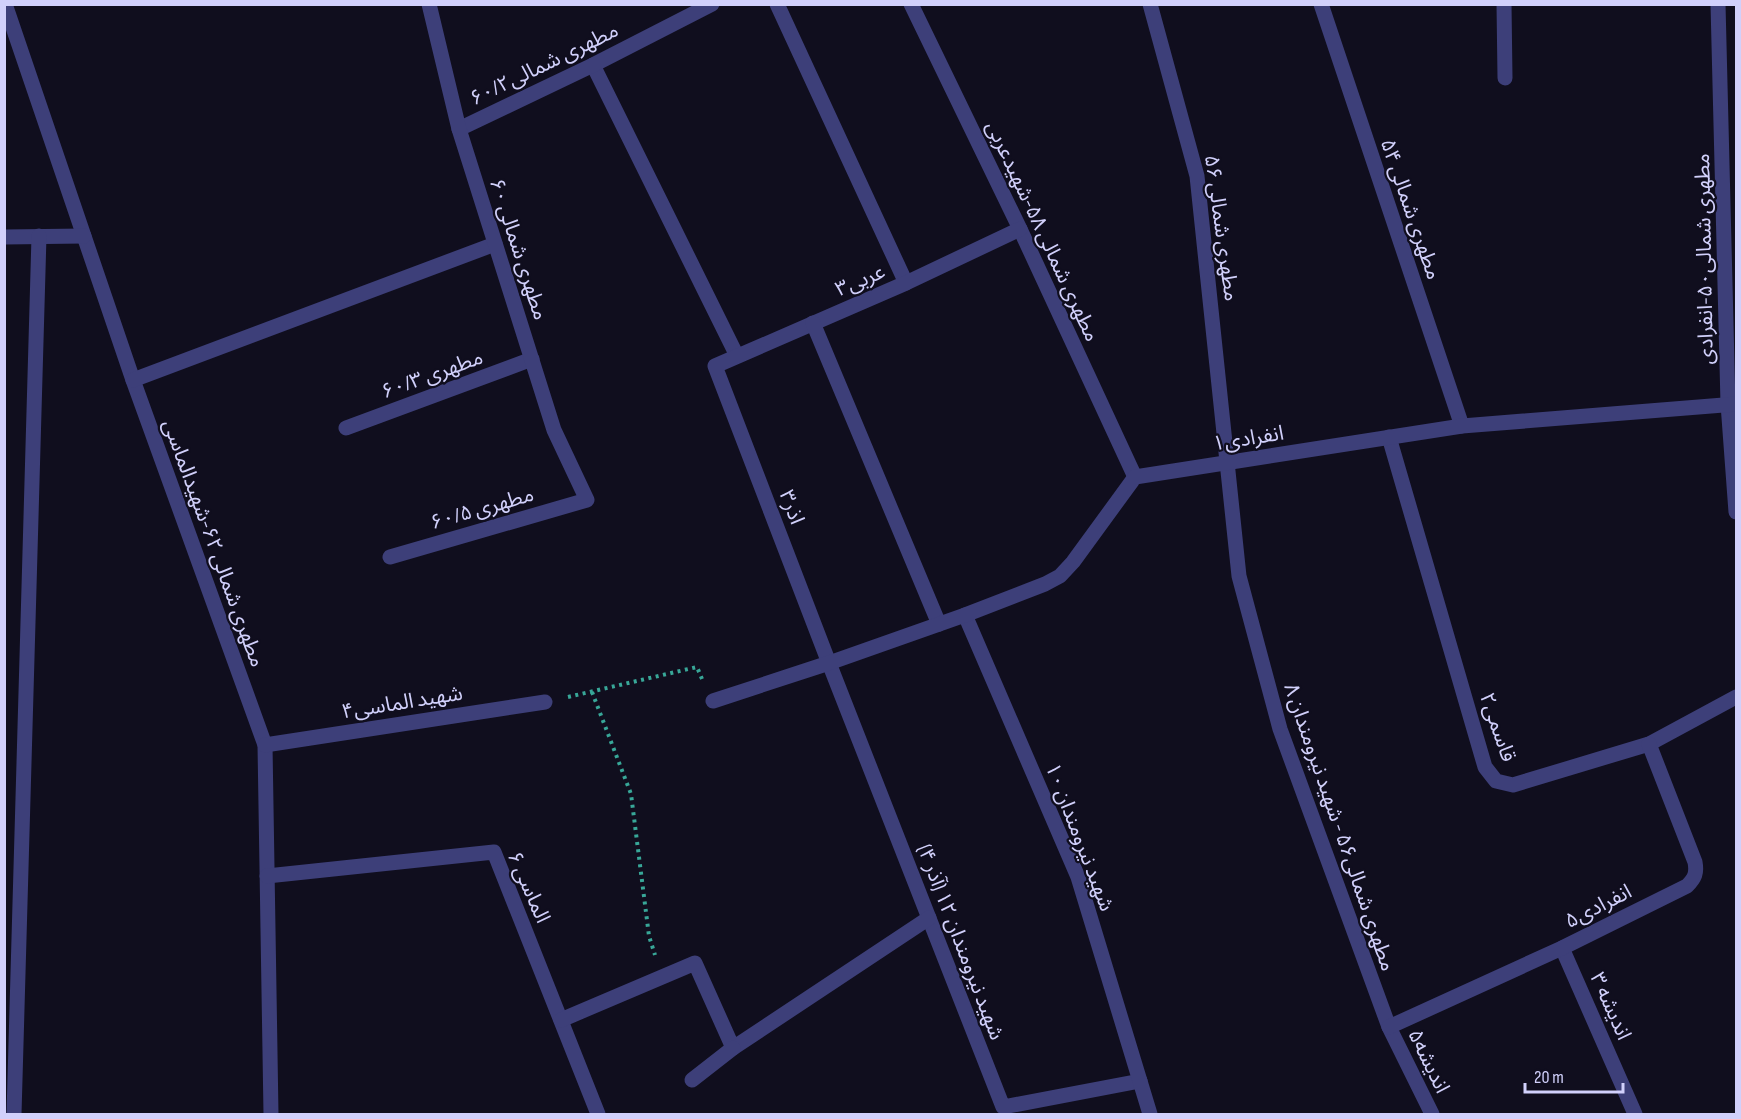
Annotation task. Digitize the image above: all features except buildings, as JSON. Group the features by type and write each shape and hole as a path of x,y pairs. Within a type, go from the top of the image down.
{"street":[{"name":"مطهری شمالی ۶۲-شهیدالماسی","path":"5,4 133,380 265,745 271,1114"},
{"name":"مطهری شمالی ۶۰","path":"429,4 459,129 554,430 587,500"},
{"name":"مطهری شمالی۶۰/۲","path":"459,129 593,65 712,4"},
{"path":"777,4 906,283"},
{"name":"مطهری شمالی ۵۸-شهیدعربی","path":"910,4 1020,229 1135,477"},
{"name":"مطهری شمالی ۵۶","path":"1150,4 1197,176 1228,462"},
{"name":"مطهری شمالی ۵۴","path":"1321,4 1462,426"},
{"path":"1503,4 1504,78"},
{"name":"مطهری شمالی۵۰-انفرادی","path":"1718,4 1737,512"},
{"path":"593,65 737,356"},
{"name":"عربی۳","path":"715,366 906,283 1020,229"},
{"path":"14,1114 39,236"},
{"path":"4,237 84,236"},
{"path":"133,380 495,244"},
{"path":"813,323 939,624"},
{"name":"مطهری ۶۰/۳","path":"346,428 532,359"},
{"name":"اذر۳","path":"715,366 829,663"},
{"name":"انفرادی۱","path":"1135,477 1462,426 1732,404"},
{"name":"قاسمی۲","path":"1389,437 1485,767 1496,781 1513,785 1649,744 1737,697"},
{"name":"مطهری شمالی۵۶ - شهید نیرومندان ۸","path":"1228,462 1239,576 1280,729 1389,1027"},
{"path":"713,702 965,615 1045,584 1060,576 1073,562 1135,477"},
{"name":"مطهری ۶۰/۵","path":"390,557 587,500"},
{"name":"شهید نیرومندان ۱۰","path":"965,615 1078,878 1150,1114"},
{"name":"شهید نیرومندان ۱۲ (آذر ۴)","path":"829,663 1003,1107 1027,1108 1140,1081"},
{"name":"شهید الماسی۴","path":"265,745 545,702"},
{"name":"انفرادی۵","path":"1389,1027 1562,948 1687,886 1694,880 1695,862 1649,744"},
{"name":"الماسی ۶","path":"267,876 495,852 598,1114"},
{"path":"692,1080 733,1048 929,918"},
{"name":"اندیشه ۳","path":"1562,948 1635,1114"},
{"path":"561,1020 695,963 733,1048"},
{"name":"اندیشه۵","path":"1389,1027 1432,1114"}],"path":[{"path":"662,977 650,936 631,794 592,692 697,667 713,702"}]}
